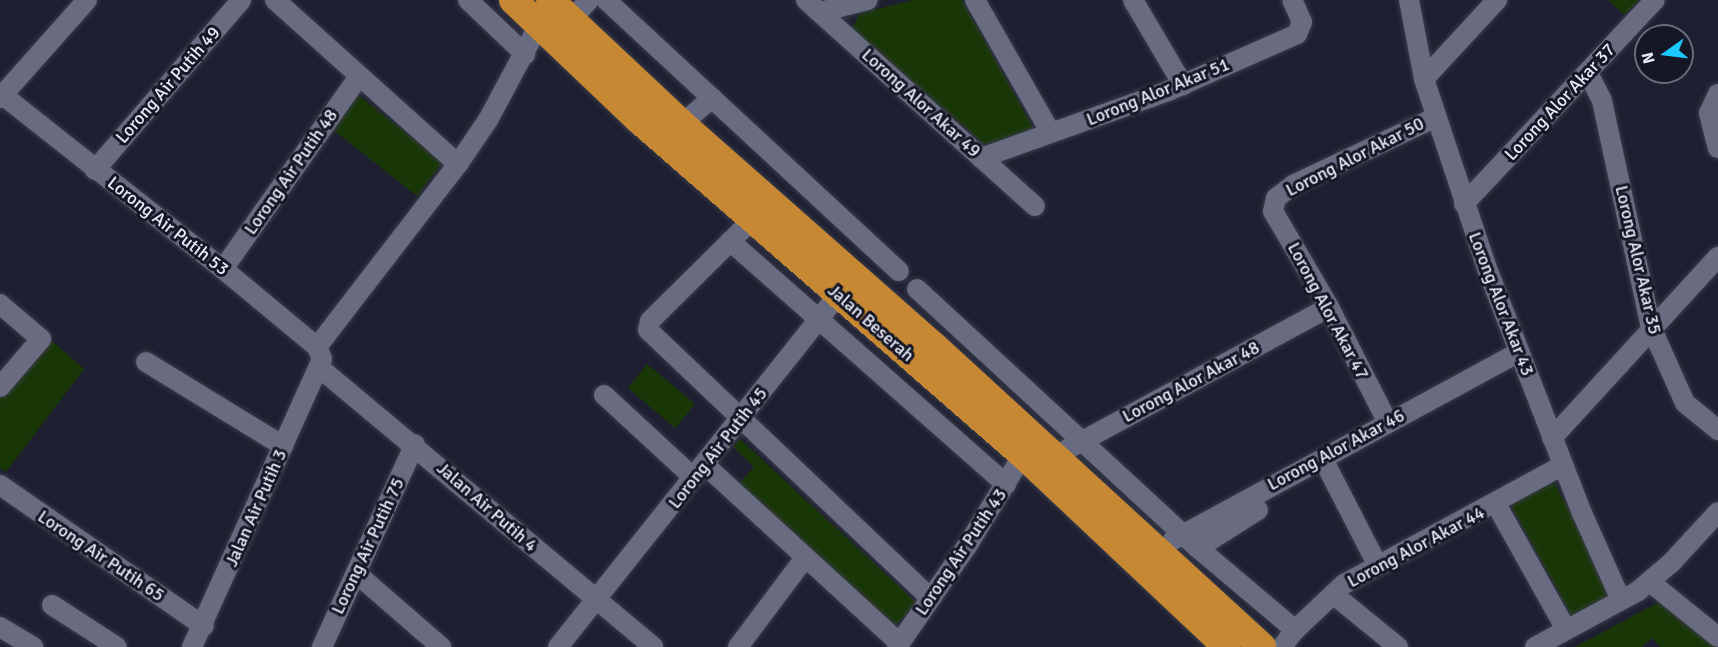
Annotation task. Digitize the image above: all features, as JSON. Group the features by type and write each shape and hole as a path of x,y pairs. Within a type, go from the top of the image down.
{"highway":[{"name":"Jalan Beserah","path":"513,0 570,21 682,124 934,346 1153,551 1262,647"},
{"name":"Jalan Beserah","path":"544,13 639,120 1023,455 1227,647"}],"street":[{"path":"1,95 87,0"},
{"name":"Lorong Air Putih 49","path":"95,170 241,0"},
{"path":"275,0 458,164"},
{"path":"468,0 525,54"},
{"path":"570,21 589,0"},
{"path":"606,0 900,271"},
{"path":"813,6 868,0"},
{"path":"975,0 1052,133"},
{"path":"1133,0 1183,85"},
{"name":"Lorong Alor Akar 51","path":"981,158 1183,85 1297,33 1302,22 1292,0"},
{"name":"Lorong Alor Akar 43","path":"1408,0 1424,80 1464,204 1552,438 1621,600"},
{"path":"1424,80 1497,0"},
{"name":"Lorong Alor Akar 37","path":"1464,204 1654,0"},
{"name":"Lorong Alor Akar 49","path":"813,6 1035,206"},
{"path":"321,369 317,346 458,164 525,54 544,13"},
{"name":"Lorong Alor Akar 35","path":"1588,73 1602,101 1651,327 1685,403 1718,430"},
{"name":"Lorong Air Putih 48","path":"223,269 359,75"},
{"path":"1718,94 1709,113 1718,148"},
{"name":"Lorong Air Putih 53","path":"1,95 223,269 317,346"},
{"path":"682,124 712,98"},
{"name":"Lorong Alor Akar 50","path":"1276,198 1293,184 1436,117"},
{"name":"Lorong Alor Akar 47","path":"1276,198 1273,211 1329,307 1388,423"},
{"path":"754,218 647,326 653,337 743,417 931,599"},
{"path":"730,241 821,318 1006,484"},
{"path":"1552,438 1651,327 1718,257"},
{"path":"917,289 1198,548 1295,630"},
{"name":"Lorong Air Putih 45","path":"558,647 598,601 838,295"},
{"path":"0,304 41,339 0,387"},
{"name":"Lorong Alor Akar 48","path":"1053,457 1329,307"},
{"path":"934,346 959,327"},
{"name":"Lorong Alor Akar 46","path":"1153,551 1519,352"},
{"path":"146,362 283,446"},
{"name":"Jalan Air Putih 4","path":"321,369 415,444 653,647"},
{"name":"Jalan Air Putih 3","path":"200,640 283,446 321,369"},
{"path":"604,395 804,559 898,645"},
{"name":"Lorong Air Putih 75","path":"322,647 415,444"},
{"name":"Lorong Air Putih 43","path":"898,645 931,599 1023,455"},
{"path":"1323,459 1378,566"},
{"name":"Lorong Alor Akar 44","path":"1282,647 1295,630 1334,594 1378,566 1496,504 1563,465"},
{"name":"Lorong Air Putih 65","path":"0,485 200,640"},
{"path":"1496,504 1566,630"},
{"path":"1198,548 1258,510"},
{"path":"1535,647 1650,582 1718,512"},
{"path":"738,647 804,559"},
{"path":"356,573 441,647"},
{"path":"1650,582 1718,637"},
{"path":"1334,594 1398,647"},
{"path":"52,605 117,647"},
{"path":"0,627 33,647"}],"green space":[{"path":"914,0 962,0 1034,129 985,145 852,29 860,13"},
{"path":"1608,0 1639,0 1625,15"},
{"path":"357,94 443,162 417,196 331,128"},
{"path":"50,339 84,369 6,472 0,468 0,393"},
{"path":"647,364 695,404 675,428 628,388"},
{"path":"740,439 917,603 892,630 736,487 754,467 733,447"},
{"path":"1553,481 1615,593 1572,617 1510,504"},
{"path":"1663,600 1718,647 1660,647 1652,638 1642,647 1575,647"}]}
